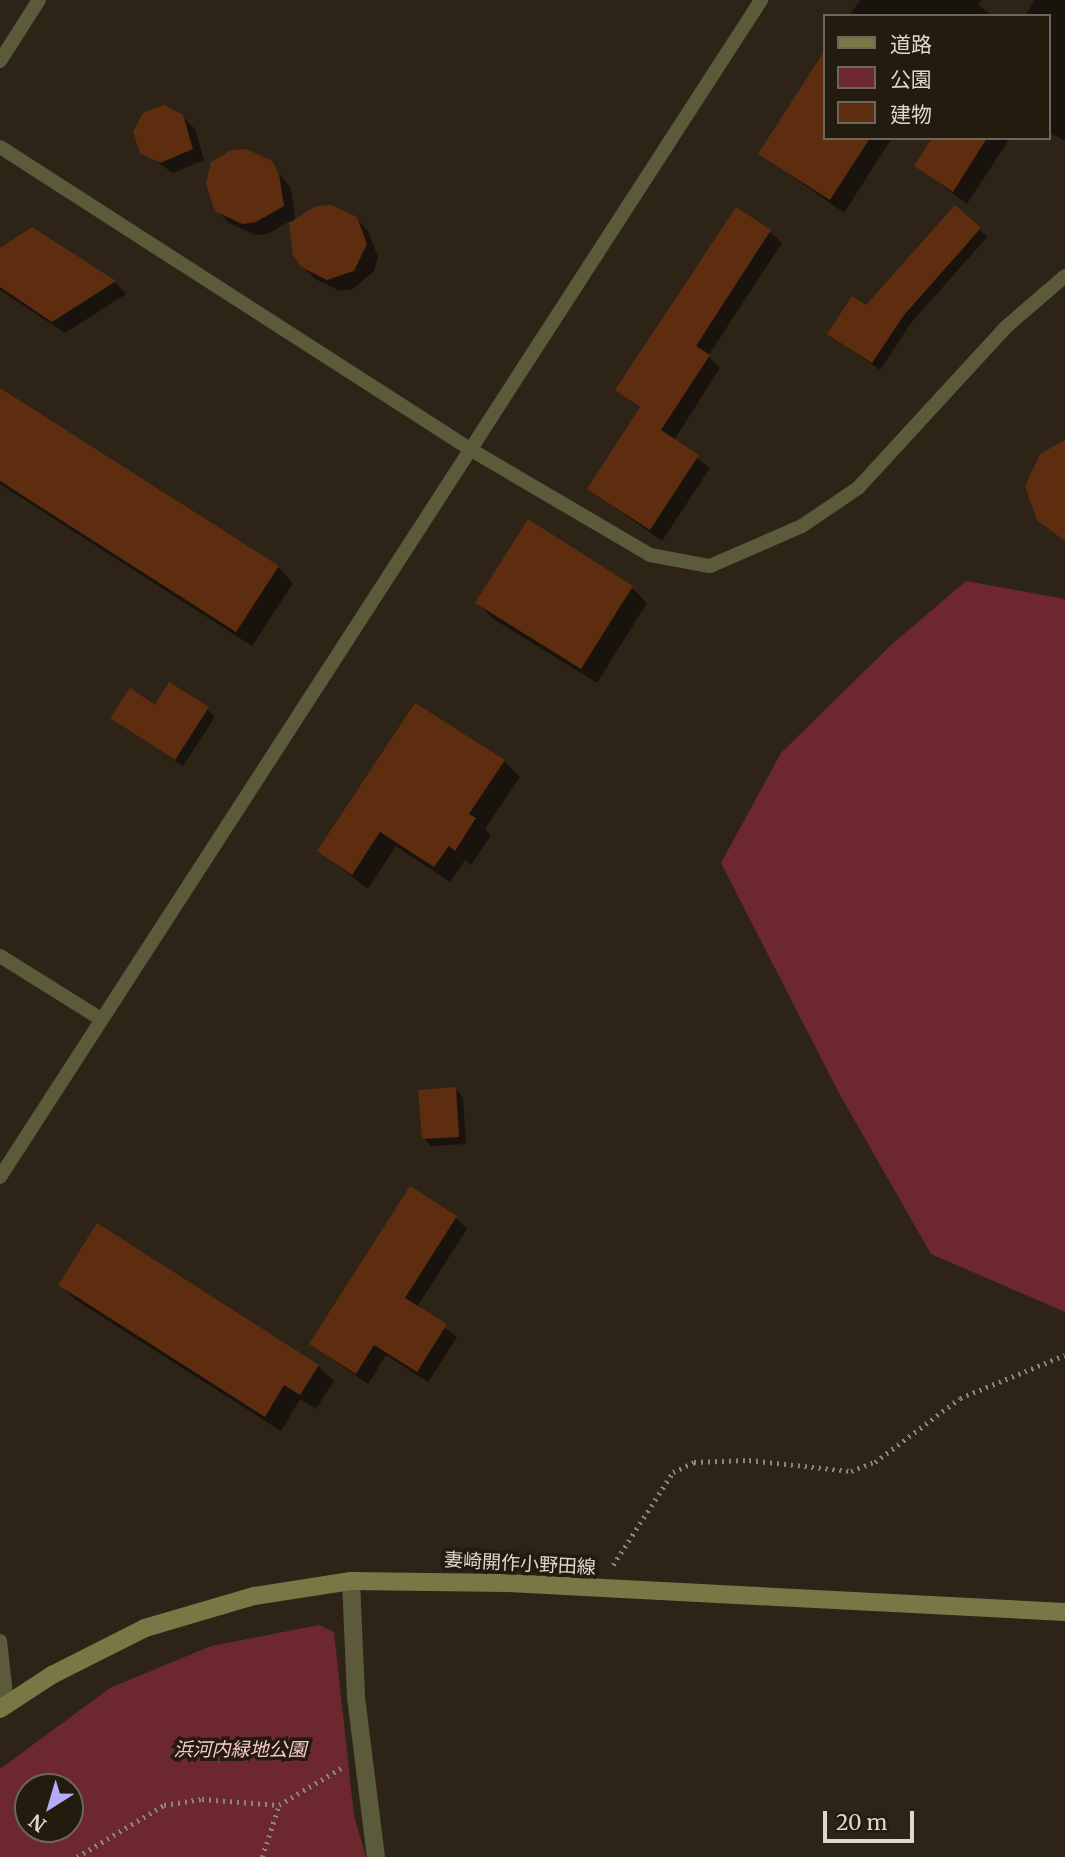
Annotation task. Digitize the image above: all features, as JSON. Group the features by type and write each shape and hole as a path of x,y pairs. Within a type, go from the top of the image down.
{"main road":[{"name":"妻崎開作小野田線","path":"2,1699 106,1645 145,1628 254,1596 351,1581 596,1589 1065,1612"}],"street":[{"path":"351,1581 363,1755 376,1857"}],"lane":[{"path":"0,61 39,0"},
{"path":"0,1177 473,451 761,0"},
{"path":"0,147 473,451 650,555 710,566 802,526 858,488 1006,327 1065,276"},
{"path":"0,956 101,1019"},
{"path":"0,1641 2,1699"}],"path":[{"path":"596,1589 673,1472 694,1462 716,1459 851,1471 875,1462 960,1398 1065,1355"},
{"path":"77,1857 164,1805 202,1798 279,1805 363,1755"},
{"path":"262,1857 279,1805"}],"green space":[{"path":"966,581 1065,599 1065,1312 931,1254 839,1093 721,863 781,753 891,645"},
{"name":"浜河内緑地公園","path":"319,1625 334,1632 354,1816 366,1857 0,1857 0,1769 110,1688 211,1646"}],"building":[{"path":"824,52 824,140 869,140 830,200 758,154"},
{"path":"164,105 183,115 193,149 160,163 140,153 133,132 143,113"},
{"path":"931,140 986,140 953,192 914,166"},
{"path":"246,149 272,161 279,174 284,206 256,222 242,224 215,211 206,184 211,162 231,150"},
{"path":"331,205 357,217 367,244 354,271 327,280 301,267 293,255 289,223 316,206"},
{"path":"955,205 981,228 904,315 872,363 827,334 852,296 866,305"},
{"path":"736,207 771,230 696,346 710,355 661,430 699,455 650,530 587,489 640,407 615,390"},
{"path":"32,227 116,281 52,322 0,287 0,248"},
{"path":"0,388 279,566 236,632 0,481"},
{"path":"1065,440 1065,541 1037,520 1025,486 1040,454"},
{"path":"528,519 633,586 581,669 475,603"},
{"path":"169,682 209,707 175,760 110,718 130,688 155,705"},
{"path":"415,703 505,760 469,814 476,818 455,851 449,846 434,867 380,832 352,875 317,851"},
{"path":"456,1087 459,1137 422,1139 418,1090"},
{"path":"410,1186 457,1216 405,1298 447,1324 417,1372 374,1345 356,1374 309,1344"},
{"path":"97,1223 319,1365 300,1395 284,1385 265,1417 58,1285"}]}
